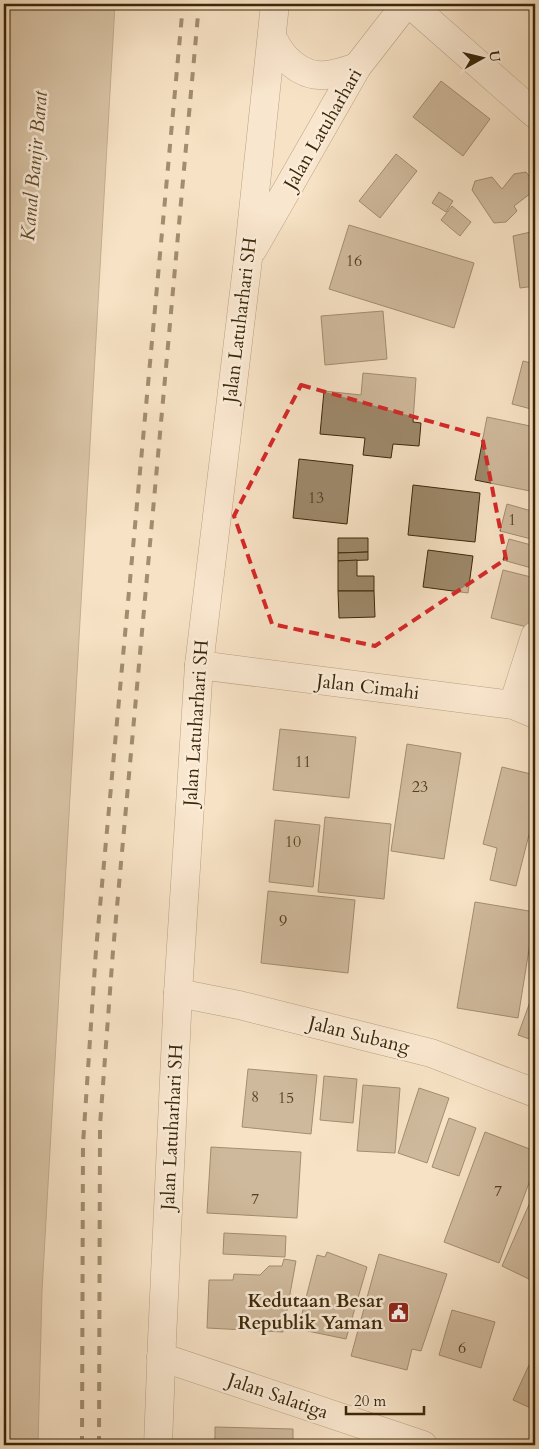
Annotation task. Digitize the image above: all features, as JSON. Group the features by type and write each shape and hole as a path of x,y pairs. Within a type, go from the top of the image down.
{"street":[{"name":"Jalan Latuharhari SH","path":"158,1445 178,993 199,665 248,259 275,4"},
{"name":"Jalan Latuharhari","path":"248,259 358,67 406,4"},
{"path":"410,4 535,114"},
{"path":"272,37 284,57 301,70 320,76 336,74 358,67"},
{"path":"524,709 535,636"},
{"name":"Jalan Cimahi","path":"199,665 524,709"},
{"name":"Jalan Subang","path":"178,993 239,1005 430,1052 535,1093"},
{"name":"Jalan Salatiga","path":"162,1357 423,1445"}],"highlighted area":[{"path":"301,385 482,436 506,559 375,646 272,624 234,516"}],"water":[{"name":"Kanal Banjir Barat","path":"4,4 115,4 42,1291 38,1445 4,1445"}],"building":[{"path":"441,81 490,119 463,156 413,117"},
{"path":"396,154 417,171 380,218 359,201"},
{"path":"526,172 535,184 535,190 514,206 517,211 506,222 494,223 472,190 475,181 492,177 502,189 514,174"},
{"path":"439,192 453,201 446,212 432,203"},
{"path":"452,206 471,222 460,236 441,220"},
{"path":"349,225 474,263 454,328 329,289"},
{"path":"535,231 535,286 520,288 513,236"},
{"path":"383,311 387,359 325,365 321,316"},
{"path":"523,361 535,364 535,410 512,404"},
{"path":"363,373 416,378 413,422 421,423 419,446 393,444 391,458 363,455 365,438 320,434 324,391 361,395"},
{"path":"487,417 535,427 535,492 475,480"},
{"path":"299,459 353,465 347,524 293,518"},
{"path":"413,485 480,493 475,542 408,535"},
{"path":"507,504 535,512 535,540 500,531"},
{"path":"338,538 368,538 368,552 338,553"},
{"path":"509,539 535,546 535,569 503,560"},
{"path":"428,550 473,556 468,593 423,587"},
{"path":"368,552 368,560 338,561 338,553"},
{"path":"357,560 357,576 374,576 374,591 338,591 338,561"},
{"path":"503,570 535,578 535,611 531,628 491,618"},
{"path":"338,591 374,591 375,617 339,618"},
{"path":"280,729 356,737 349,798 273,790"},
{"path":"407,744 461,753 444,859 391,851"},
{"path":"502,767 535,775 535,811 516,886 490,880 497,848 483,844"},
{"path":"325,817 391,824 384,899 318,892"},
{"path":"275,820 320,825 313,887 269,882"},
{"path":"268,891 355,900 348,973 261,963"},
{"path":"475,902 535,912 518,1018 457,1008"},
{"path":"535,988 535,1041 518,1035"},
{"path":"248,1069 317,1075 311,1134 242,1127"},
{"path":"324,1076 357,1079 353,1123 320,1120"},
{"path":"363,1085 400,1088 395,1153 357,1151"},
{"path":"419,1088 449,1098 427,1163 398,1153"},
{"path":"449,1118 476,1128 459,1176 432,1167"},
{"path":"485,1132 535,1151 535,1167 499,1263 444,1242"},
{"path":"211,1147 301,1152 297,1218 207,1213"},
{"path":"535,1191 535,1282 502,1266"},
{"path":"224,1233 286,1236 285,1257 223,1254"},
{"path":"327,1252 367,1267 346,1339 298,1329 317,1255 325,1257"},
{"name":"Kedutaan Besar Republik Yaman","path":"379,1254 447,1274 421,1351 412,1349 407,1370 351,1356"},
{"path":"284,1259 296,1261 283,1332 207,1328 209,1280 233,1280 234,1274 260,1275 269,1266 282,1266"},
{"path":"452,1310 495,1322 481,1368 439,1355"},
{"path":"535,1352 535,1410 513,1400"},
{"path":"215,1427 293,1429 293,1445 204,1445 204,1441 215,1439"}],"railway":[{"path":"82,1445 83,1144 96,950 183,4"},
{"path":"99,1445 100,1125 113,951 199,4"}],"place":[{"name":"Kedutaan Besar Republik Yaman","path":"399,1312"}]}
